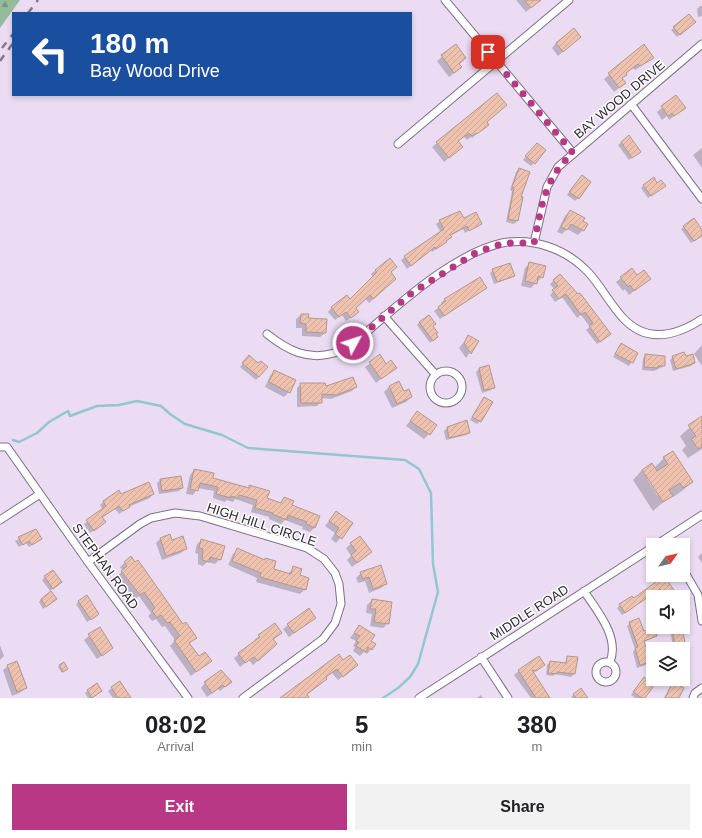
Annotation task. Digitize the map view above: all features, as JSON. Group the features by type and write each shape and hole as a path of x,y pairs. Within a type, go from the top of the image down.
{"street":[{"path":"445,0 496,63 573,153"},
{"path":"398,144 569,0"},
{"name":"BAY WOOD DRIVE","path":"534,243 547,188 551,177 558,167 702,44"},
{"path":"631,104 702,198"},
{"path":"267,334 292,351 302,354 322,355 333,353 348,346 428,282 477,252 504,243 534,243 558,250 579,264 588,273 622,318 638,329 648,333 669,334 688,328 702,319"},
{"path":"384,316 436,375"},
{"path":"445,371 455,374 459,378 462,387 459,397 455,401 445,404 435,399 432,395 430,384 436,375 445,371"},
{"name":"STEPHAN ROAD","path":"3,447 40,494 188,698"},
{"path":"0,520 40,494"},
{"name":"HIGH HILL CIRCLE","path":"88,562 140,524 157,516 175,513 200,516 300,546 316,553 324,559 335,574 339,584 341,604 335,623 323,639 243,698"},
{"path":"671,538 702,515"},
{"name":"MIDDLE ROAD","path":"419,698 646,551"},
{"path":"690,582 698,596 702,621"},
{"path":"584,591 609,632 614,650 610,662"},
{"path":"482,658 508,698"},
{"path":"693,698 695,693 702,688"}],"green space":[{"path":"0,0 20,0 0,28"}],"building":[{"path":"524,0 541,0 531,8"},
{"path":"689,14 696,22 680,35 673,27"},
{"path":"574,28 581,37 563,52 556,43"},
{"path":"456,44 466,58 459,64 462,67 454,73 441,55"},
{"path":"644,44 654,58 640,66 638,64 626,73 627,75 622,78 626,83 619,88 608,73"},
{"path":"497,93 507,105 487,122 489,125 477,134 476,133 472,136 469,133 458,141 463,147 449,158 436,142"},
{"path":"676,95 686,108 674,116 672,113 668,116 661,106"},
{"path":"629,135 641,152 632,158 621,142"},
{"path":"537,143 546,150 535,164 525,156"},
{"path":"519,168 530,172 521,197 523,197 518,221 508,219 514,188 512,187"},
{"path":"582,175 591,182 579,199 569,192"},
{"path":"654,177 657,183 661,180 666,186 651,196 643,185"},
{"path":"570,210 585,218 583,221 588,224 584,231 571,224 567,230 561,227"},
{"path":"460,211 464,218 476,212 482,224 469,231 467,226 450,235 452,237 446,241 447,242 436,249 435,247 411,266 404,256 444,229 439,220"},
{"path":"694,218 702,230 702,236 694,241 683,226"},
{"path":"390,258 397,267 391,272 396,279 373,299 370,295 356,308 359,312 351,318 346,312 339,317 331,307 347,295 350,299 377,272 375,270"},
{"path":"529,262 546,266 543,278 538,276 537,284 525,281"},
{"path":"510,263 515,276 497,282 492,269"},
{"path":"632,268 637,275 644,270 651,279 634,291 630,285 628,287 620,277"},
{"path":"560,274 578,294 580,293 611,334 600,342 589,326 593,323 585,312 581,315 566,294 559,299 552,290 558,286 553,280"},
{"path":"480,277 487,288 444,316 438,307 446,301 444,299"},
{"path":"301,314 309,314 308,318 327,319 326,333 306,332 306,324 300,323"},
{"path":"429,315 436,324 433,326 438,333 436,334 438,337 433,341 419,322"},
{"path":"468,335 479,341 471,354 464,343"},
{"path":"621,343 638,353 633,363 615,354"},
{"path":"684,352 686,356 693,354 695,363 676,369 672,356"},
{"path":"380,354 386,364 391,360 397,368 381,379 369,362"},
{"path":"645,354 665,356 665,366 658,366 658,368 644,367"},
{"path":"249,355 258,363 261,361 268,367 259,377 242,363"},
{"path":"489,365 495,388 484,390 479,368"},
{"path":"274,370 296,380 290,393 269,382"},
{"path":"353,377 357,387 336,395 322,394 322,403 301,403 300,383 325,383 326,386"},
{"path":"399,381 404,391 409,389 412,397 397,404 389,386"},
{"path":"484,397 493,402 481,422 472,417"},
{"path":"417,411 437,425 430,435 410,421"},
{"path":"702,416 702,447 698,449 691,439 696,436 688,425"},
{"path":"467,420 470,433 449,438 447,427"},
{"path":"673,451 693,482 683,488 680,483 669,490 673,496 663,502 642,470 652,463 657,471 668,464 663,457"},
{"path":"194,469 214,473 213,478 249,488 249,485 270,491 267,498 281,503 284,497 294,501 292,505 320,516 315,528 306,524 307,522 288,515 287,520 272,514 273,513 255,508 257,500 239,495 238,498 231,496 231,498 216,494 218,487 200,483 198,491 190,489"},
{"path":"181,476 183,488 162,491 160,479"},
{"path":"149,482 154,494 129,505 130,507 123,511 119,506 102,517 106,522 94,531 86,520 106,506 103,501 119,490 121,494"},
{"path":"336,511 353,523 342,539 335,534 339,528 329,521"},
{"path":"36,529 42,539 32,545 29,541 23,545 18,537"},
{"path":"170,534 172,540 183,536 187,549 166,556 160,538"},
{"path":"360,536 372,552 357,563 351,555 356,551 350,543"},
{"path":"201,539 225,546 221,560 210,557 209,562 202,560 203,549 199,548"},
{"path":"237,548 265,560 265,558 276,561 274,569 291,574 293,566 302,569 300,575 309,578 306,590 260,577 261,573 232,561"},
{"path":"131,556 135,562 138,560 183,624 186,622 197,638 189,643 199,656 205,652 212,661 196,672 174,640 180,636 170,622 167,623 161,615 157,618 152,611 155,608 144,592 140,595 121,571 127,566 124,562"},
{"path":"381,565 387,584 373,589 369,577 363,579 360,572"},
{"path":"53,570 62,582 53,589 44,576"},
{"path":"656,582 668,582 674,590 646,590 646,599 625,613 619,604 632,596 634,598"},
{"path":"51,591 57,599 46,607 41,599"},
{"path":"87,595 99,614 91,620 78,601"},
{"path":"372,599 392,602 389,624 374,622 376,609 370,609"},
{"path":"309,608 316,618 294,633 287,624"},
{"path":"639,618 644,631 646,630 646,634 656,634 657,636 644,641 646,647 646,663 640,665 635,648 638,647 629,622"},
{"path":"275,623 282,633 273,639 277,644 258,661 254,657 245,663 238,653 260,637 258,635"},
{"path":"359,625 375,635 371,641 376,644 372,650 368,647 366,652 356,646 359,642 356,641 360,636 354,633"},
{"path":"100,627 113,648 102,656 88,634"},
{"path":"673,634 683,634 685,642 674,642"},
{"path":"339,654 343,660 350,655 358,665 343,677 337,669 326,677 327,679 307,694 309,698 280,698"},
{"path":"539,656 545,665 536,671 532,670 550,698 536,698 518,670"},
{"path":"567,656 578,657 575,674 557,672 557,674 548,673 550,661 566,663"},
{"path":"17,661 27,688 17,692 7,665"},
{"path":"64,662 68,669 63,672 59,665"},
{"path":"221,670 232,682 225,687 223,685 212,693 204,682"},
{"path":"644,677 646,679 646,686 653,686 645,698 642,698 633,692"},
{"path":"120,681 131,698 118,698 111,687"},
{"path":"97,683 102,691 92,698 87,690"},
{"path":"671,686 680,686 684,688 679,698 665,698"},
{"path":"581,688 588,698 576,698 573,694"}],"waterway":[{"path":"13,440 19,442 37,433 49,422 68,411 70,416 97,406 119,405 137,401 161,406 185,424 222,435 248,448 405,460 419,469 431,493 433,564 438,592 418,664 410,677 398,688 383,698"}],"railway":[{"path":"29,12 38,0"},
{"path":"2,48 12,35"},
{"path":"0,61 12,44"}],"route":[{"path":"353,343 413,292 433,278 477,252 489,246 504,243 534,243 551,177 558,167 573,153 488,52"}]}
